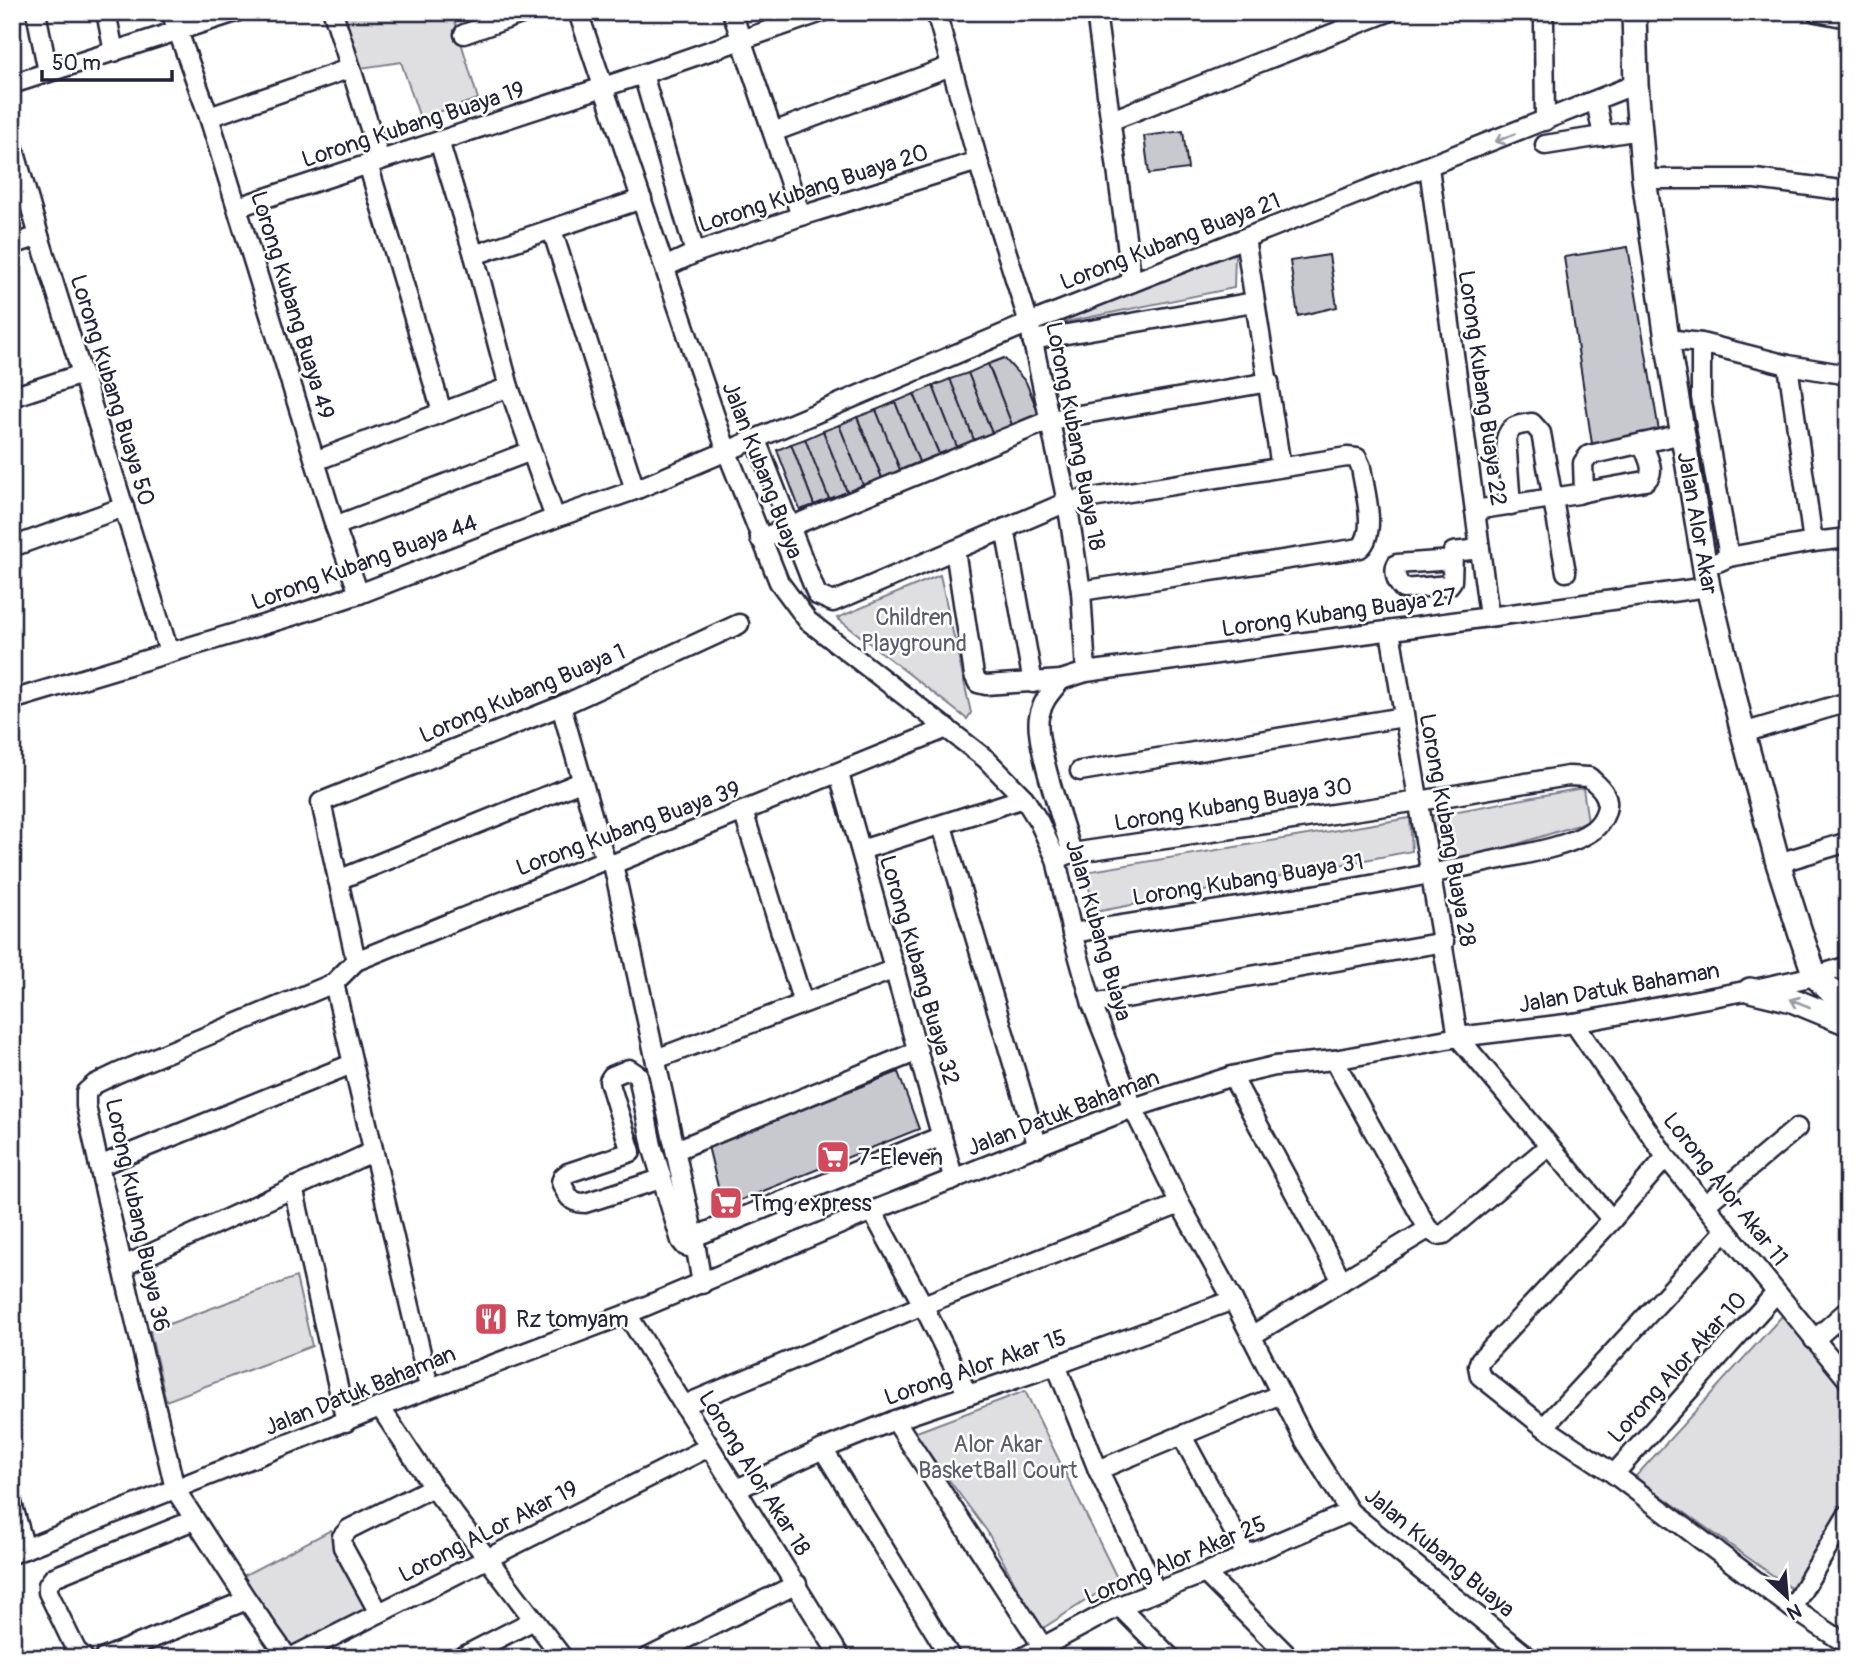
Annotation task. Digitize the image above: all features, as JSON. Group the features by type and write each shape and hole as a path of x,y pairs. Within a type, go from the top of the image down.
{"main road":[{"name":"Jalan Alor Akar","path":"1634,12 1636,84 1644,179 1667,339 1707,577 1743,733 1778,863 1815,976 1848,1009"},
{"path":"1750,990 1792,999 1848,1023"}],"street":[{"path":"36,12 48,72"},
{"path":"106,12 114,52"},
{"name":"Lorong Kubang Buaya 49","path":"171,12 209,117 335,526 359,594"},
{"path":"12,84 236,12"},
{"path":"333,12 351,68 442,412"},
{"path":"464,34 527,12"},
{"name":"Jalan Kubang Buaya","path":"579,12 727,452 779,582 808,621 986,759 1024,798 1064,856 1072,933 1092,1004 1133,1108 1326,1476 1350,1512 1530,1658"},
{"path":"732,12 801,216"},
{"name":"Lorong Kubang Buaya 19","path":"238,207 643,74 822,12"},
{"name":"Lorong Kubang Buaya 18","path":"936,12 978,161 1031,332 1067,502 1081,591 1086,673"},
{"path":"1096,12 1132,282"},
{"path":"1112,120 1388,12"},
{"path":"1816,12 1848,18"},
{"path":"1544,23 1545,121"},
{"path":"773,132 951,66"},
{"path":"209,117 351,68"},
{"path":"643,74 695,253"},
{"name":"Lorong Kubang Buaya 21","path":"727,452 1031,332 1132,282 1636,84"},
{"path":"1596,101 1603,136"},
{"path":"1545,145 1640,130"},
{"path":"439,141 474,255 509,387 555,518"},
{"name":"Lorong Kubang Buaya 50","path":"12,142 169,652"},
{"name":"Lorong Kubang Buaya 20","path":"665,267 695,253 801,216 978,161"},
{"name":"Lorong Kubang Buaya 22","path":"1429,167 1489,615"},
{"path":"1644,179 1755,179 1848,191"},
{"path":"474,255 642,199"},
{"path":"552,230 635,490"},
{"path":"12,246 39,236"},
{"path":"1245,238 1281,467"},
{"path":"1031,332 1254,302"},
{"path":"1667,339 1848,375"},
{"path":"1701,344 1702,397 1729,557"},
{"path":"1788,365 1814,542"},
{"path":"12,397 82,374"},
{"path":"760,539 1050,420 1269,382"},
{"path":"315,461 509,387"},
{"path":"1677,397 1702,397"},
{"path":"1511,505 1506,439 1509,430 1514,426 1532,423 1541,433 1566,572"},
{"path":"1584,492 1583,463 1589,455 1683,434"},
{"path":"756,440 817,595 833,602 1067,502 1281,467 1347,457 1357,458 1370,528 1366,543 1360,548 1081,591"},
{"path":"1475,510 1553,499 1645,481 1652,471 1642,443"},
{"path":"335,526 531,451"},
{"name":"Lorong Kubang Buaya 44","path":"12,700 359,594 635,490 727,452"},
{"path":"12,547 124,507"},
{"path":"1005,528 1033,683"},
{"name":"Lorong Kubang Buaya 27","path":"955,550 974,675 978,683 1033,683 1061,680 1086,673 1390,631 1707,577 1729,557 1848,538"},
{"path":"1452,560 1452,554 1456,551 1480,549"},
{"name":"Lorong Kubang Buaya 1","path":"338,880 321,802 561,706 740,624"},
{"name":"Lorong Kubang Buaya 28","path":"1390,631 1458,1037"},
{"path":"1061,680 1045,698 1038,719 1064,856"},
{"path":"1743,733 1848,702"},
{"path":"561,706 581,782 609,862 656,1059 702,1284"},
{"path":"1080,771 1403,717"},
{"name":"Lorong Kubang Buaya 39","path":"334,983 356,961 839,774 947,728"},
{"name":"Lorong Kubang Buaya 32","path":"839,774 954,1180"},
{"name":"Lorong Kubang Buaya 30","path":"1064,856 1568,776 1589,777 1605,793 1607,806 1604,818 1594,829 1581,837 1544,849 1431,874"},
{"path":"356,961 338,880 581,782"},
{"path":"861,850 1024,798"},
{"path":"743,811 803,1003"},
{"path":"942,826 1038,1147"},
{"path":"1778,863 1848,842"},
{"name":"Lorong Kubang Buaya 31","path":"1072,933 1431,874"},
{"path":"1092,1004 1444,942"},
{"name":"Jalan Datuk Bahaman","path":"19,1552 429,1387 627,1314 872,1211 1133,1108 1232,1076 1275,1066 1334,1060 1458,1037 1574,1023 1750,990 1848,966"},
{"path":"656,1059 895,969"},
{"path":"334,983 429,1387"},
{"name":"Lorong Kubang Buaya 36","path":"289,1658 247,1600 175,1489 99,1166 86,1106 86,1092 96,1084 334,983"},
{"name":"Lorong Alor Akar 11","path":"1574,1023 1666,1157 1848,1380"},
{"path":"1458,1037 1612,1220"},
{"path":"676,1150 918,1051"},
{"path":"1334,1060 1433,1232"},
{"path":"99,1166 352,1064"},
{"path":"631,1152 609,1081 612,1076 629,1069 638,1075 661,1179 685,1246 942,1136"},
{"path":"1232,1076 1342,1281"},
{"path":"1705,1206 1797,1128"},
{"path":"652,1146 563,1177 561,1182 569,1199 585,1203 661,1179"},
{"path":"1251,1336 1342,1281 1433,1232 1444,1234 1549,1146"},
{"path":"124,1266 372,1152"},
{"path":"1666,1157 1612,1220 1480,1360 1480,1376 1544,1427 1614,1474 1792,1608 1848,1645"},
{"path":"293,1187 346,1422"},
{"path":"684,1405 923,1305 1181,1204"},
{"path":"872,1211 968,1395"},
{"path":"1544,1427 1725,1231"},
{"name":"Lorong Alor Akar 10","path":"1614,1474 1776,1293"},
{"name":"Lorong Alor Akar 15","path":"737,1489 823,1449 895,1420 1233,1300"},
{"path":"1814,1340 1848,1310"},
{"name":"Lorong Alor Akar 18","path":"627,1314 797,1584 839,1657"},
{"path":"1056,1365 1098,1470 1156,1591"},
{"path":"1098,1470 1281,1394"},
{"path":"380,1407 433,1487 563,1658"},
{"path":"895,1420 1048,1652"},
{"path":"1182,1436 1247,1556"},
{"name":"Lorong ALor Akar 19","path":"289,1658 709,1447"},
{"path":"823,1449 951,1658"},
{"path":"379,1613 343,1548 342,1537 349,1529 433,1487"},
{"path":"12,1503 19,1552"},
{"name":"Lorong Alor Akar 25","path":"1022,1658 1048,1652 1119,1606 1350,1512"},
{"path":"1792,1608 1848,1514"},
{"path":"84,1658 76,1650 48,1592 48,1585 54,1577 194,1520"},
{"path":"1205,1573 1290,1658"},
{"path":"647,1658 797,1584"},
{"path":"104,1658 247,1600"},
{"path":"1119,1606 1171,1658"},
{"path":"460,1658 534,1620"}],"green space":[{"path":"343,12 452,12 478,99 420,118 401,62 361,68"},
{"path":"1235,253 1234,288 1051,325"},
{"name":"Children Playground","path":"940,575 971,713 967,719 837,618"},
{"path":"1583,788 1588,822 1443,867 1431,816"},
{"path":"1410,818 1412,851 1095,912 1085,872"},
{"path":"296,1277 312,1346 166,1401 150,1331"},
{"path":"1784,1314 1848,1387 1848,1505 1796,1592 1635,1477"},
{"name":"Alor Akar BasketBall Court","path":"1025,1391 1118,1580 1040,1630 987,1531 914,1433"},
{"path":"331,1530 373,1611 293,1650 241,1577"}],"building":[{"path":"1183,131 1188,169 1149,174 1144,136"},
{"path":"1628,247 1659,431 1592,444 1564,257"},
{"path":"1329,255 1337,307 1298,316 1290,261"},
{"path":"1004,358 1026,382 1039,414 1012,425 988,364"},
{"path":"988,364 1012,425 992,433 968,373"},
{"path":"968,373 992,433 974,440 950,379"},
{"path":"950,379 974,440 957,447 933,386"},
{"path":"933,386 957,447 939,454 914,394"},
{"path":"914,394 939,454 919,462 895,402"},
{"path":"895,402 919,462 900,470 876,410"},
{"path":"876,410 900,470 882,478 857,417"},
{"path":"857,417 882,478 863,485 839,425"},
{"path":"839,425 863,485 847,492 823,431"},
{"path":"823,431 847,492 829,499 805,439"},
{"path":"805,439 829,499 814,505 791,444"},
{"path":"791,444 814,505 800,510 777,450"},
{"path":"898,1072 919,1129 723,1207 708,1146"}],"place":[{"name":"7-Eleven","path":"833,1157"},
{"name":"Tmg express","path":"726,1203"},
{"name":"Rz tomyam","path":"491,1319"}]}
